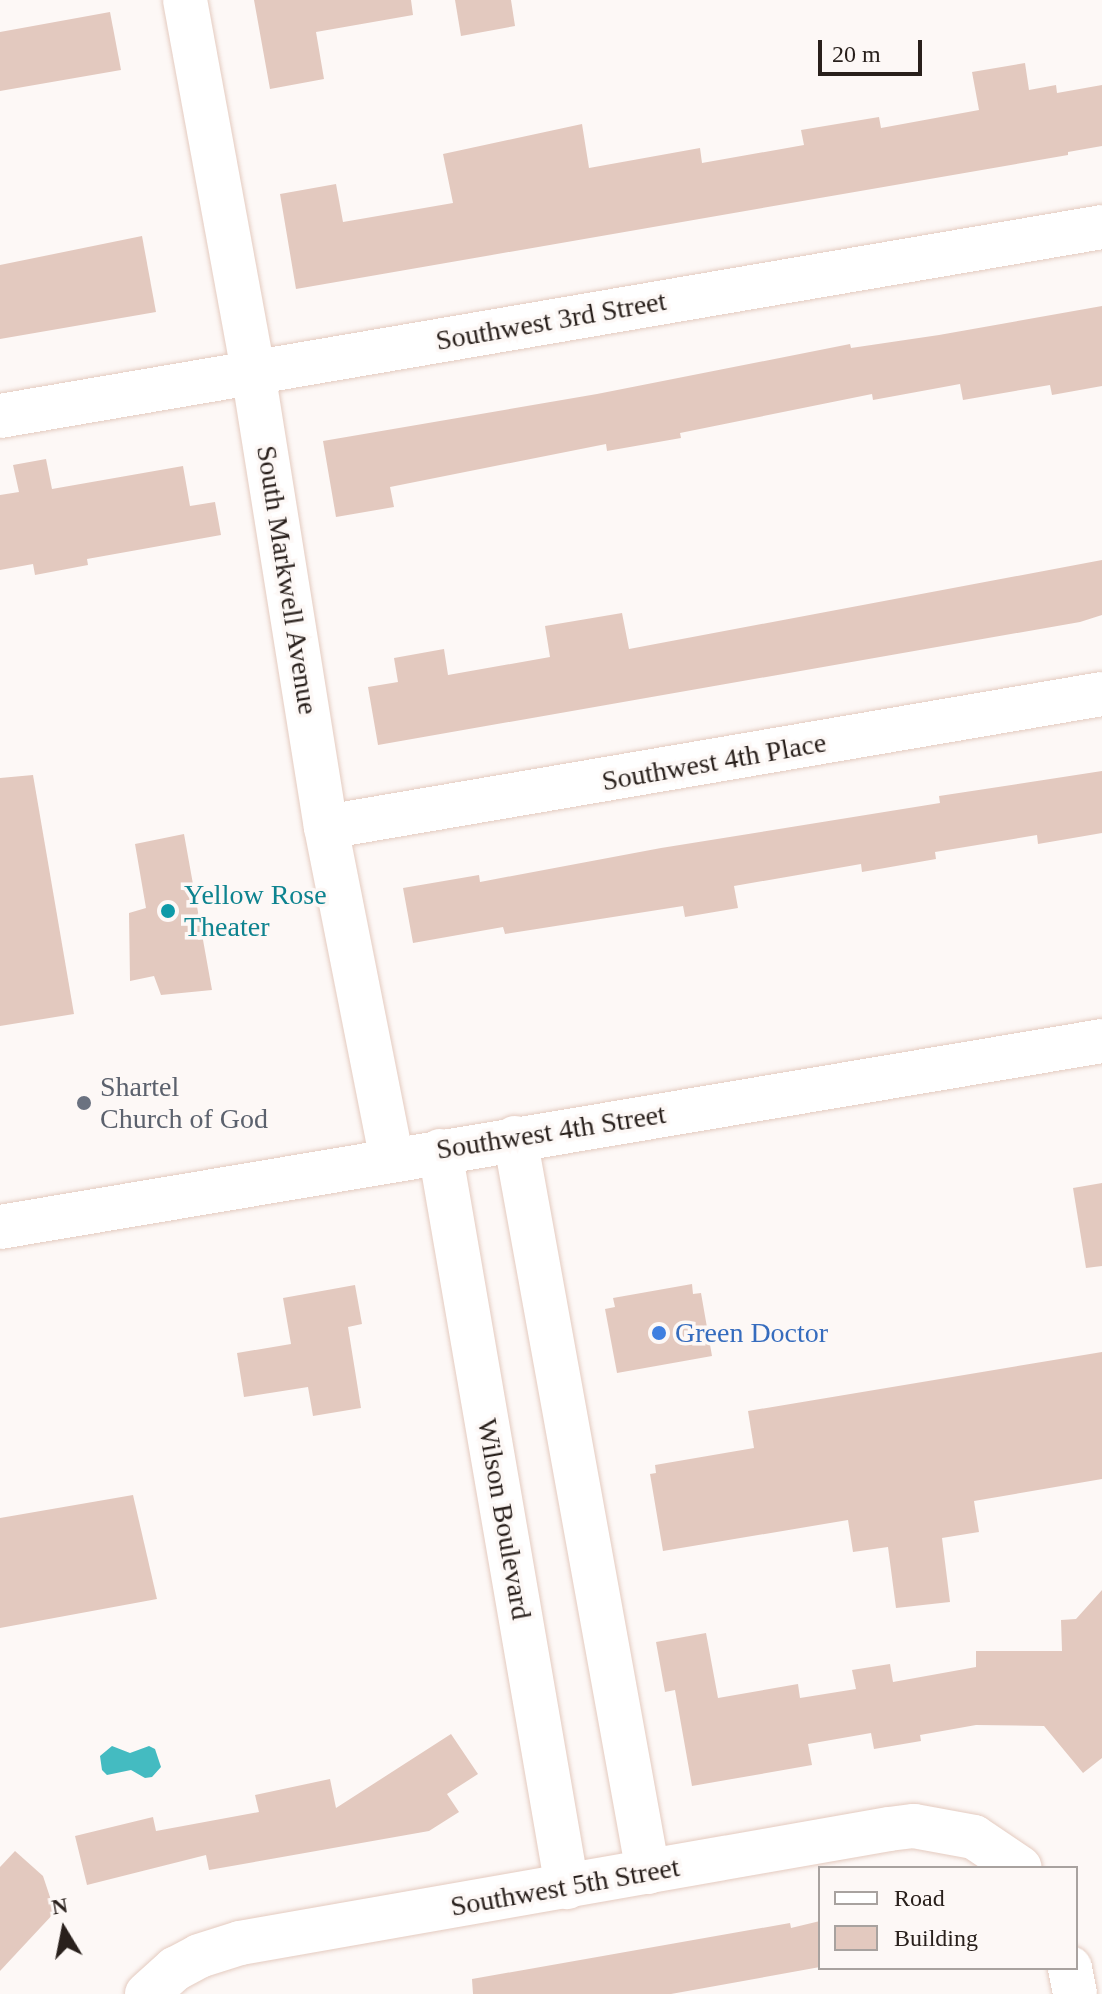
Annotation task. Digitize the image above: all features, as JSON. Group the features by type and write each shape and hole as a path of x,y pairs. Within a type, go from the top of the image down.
{"street":[{"name":"South Markwell Avenue","path":"185,0 253,372 326,827 392,1159"},
{"name":"Southwest 3rd Street","path":"0,416 1102,227"},
{"name":"Southwest 4th Place","path":"326,827 1102,694"},
{"name":"Southwest 4th Street","path":"0,1227 1102,1041"},
{"path":"515,1138 648,1872"},
{"name":"Wilson Boulevard","path":"440,1151 567,1887"},
{"name":"Southwest 5th Street","path":"147,1994 175,1969 199,1956 240,1943 914,1826 947,1830 1007,1857"},
{"path":"1070,1970 1075,1994"}],"water":[{"path":"112,1746 130,1753 149,1746 155,1749 161,1767 152,1777 145,1778 131,1770 107,1775 102,1770 100,1756"}],"building":[{"path":"254,0 411,0 413,15 316,32 324,79 270,89"},
{"path":"455,0 511,0 515,26 461,36"},
{"path":"110,12 121,70 0,91 0,32"},
{"path":"1025,63 1029,90 1056,85 1057,93 1102,85 1102,146 1068,152 1068,155 296,289 280,194 336,184 343,222 453,203 443,154 582,124 589,168 700,148 702,163 804,145 801,130 879,117 881,128 979,110 972,72"},
{"path":"142,236 156,312 0,339 0,265"},
{"path":"1102,306 1102,386 1052,395 1050,385 963,400 960,384 873,400 872,394 680,433 681,438 607,451 606,444 390,487 394,507 336,517 323,441 597,394 850,344 851,348 939,335"},
{"path":"46,459 52,489 183,466 190,506 215,502 221,535 87,559 88,565 35,575 33,564 0,570 0,495 19,492 13,465"},
{"path":"1102,560 1102,615 1080,622 378,745 368,687 398,682 394,658 444,649 448,675 550,657 545,626 622,613 629,649"},
{"path":"1102,771 1102,833 1038,844 1037,835 935,852 936,859 862,872 861,864 734,886 738,908 685,917 683,906 505,934 503,927 413,943 403,888 479,875 480,882 661,848 940,803 939,796"},
{"path":"33,775 74,1014 0,1026 0,778"},
{"path":"184,834 212,990 161,995 154,976 130,981 129,913 146,908 135,844"},
{"path":"1102,1183 1102,1266 1086,1268 1073,1188"},
{"name":"Green Doctor","path":"692,1284 693,1294 701,1293 712,1356 617,1373 605,1309 615,1307 613,1298"},
{"path":"355,1285 362,1324 348,1327 361,1408 313,1416 308,1387 244,1397 237,1353 291,1344 283,1298"},
{"path":"1102,1352 1102,1479 974,1501 979,1532 942,1538 950,1602 896,1608 888,1547 853,1552 848,1520 663,1551 650,1474 656,1473 655,1465 754,1448 748,1411"},
{"path":"133,1495 157,1599 0,1628 0,1518"},
{"path":"1102,1590 1102,1758 1083,1773 1044,1726 976,1725 920,1735 921,1741 874,1749 871,1733 808,1744 812,1765 692,1786 675,1690 665,1692 656,1642 706,1633 718,1698 798,1684 800,1698 856,1689 852,1670 890,1664 893,1682 976,1667 976,1651 1062,1651 1061,1620 1076,1619"},
{"path":"451,1734 478,1774 447,1794 459,1812 429,1831 209,1870 206,1855 87,1885 75,1836 153,1817 156,1831 259,1812 255,1795 330,1779 336,1808"},
{"path":"15,1851 43,1876 55,1912 0,1971 0,1867"},
{"path":"818,1921 818,1967 671,1994 473,1994 472,1979 790,1923 791,1928"}],"place":[{"name":"Yellow Rose Theater","path":"168,911"},
{"name":"Shartel Church of God","path":"84,1103"},
{"name":"Green Doctor","path":"659,1333"}]}
